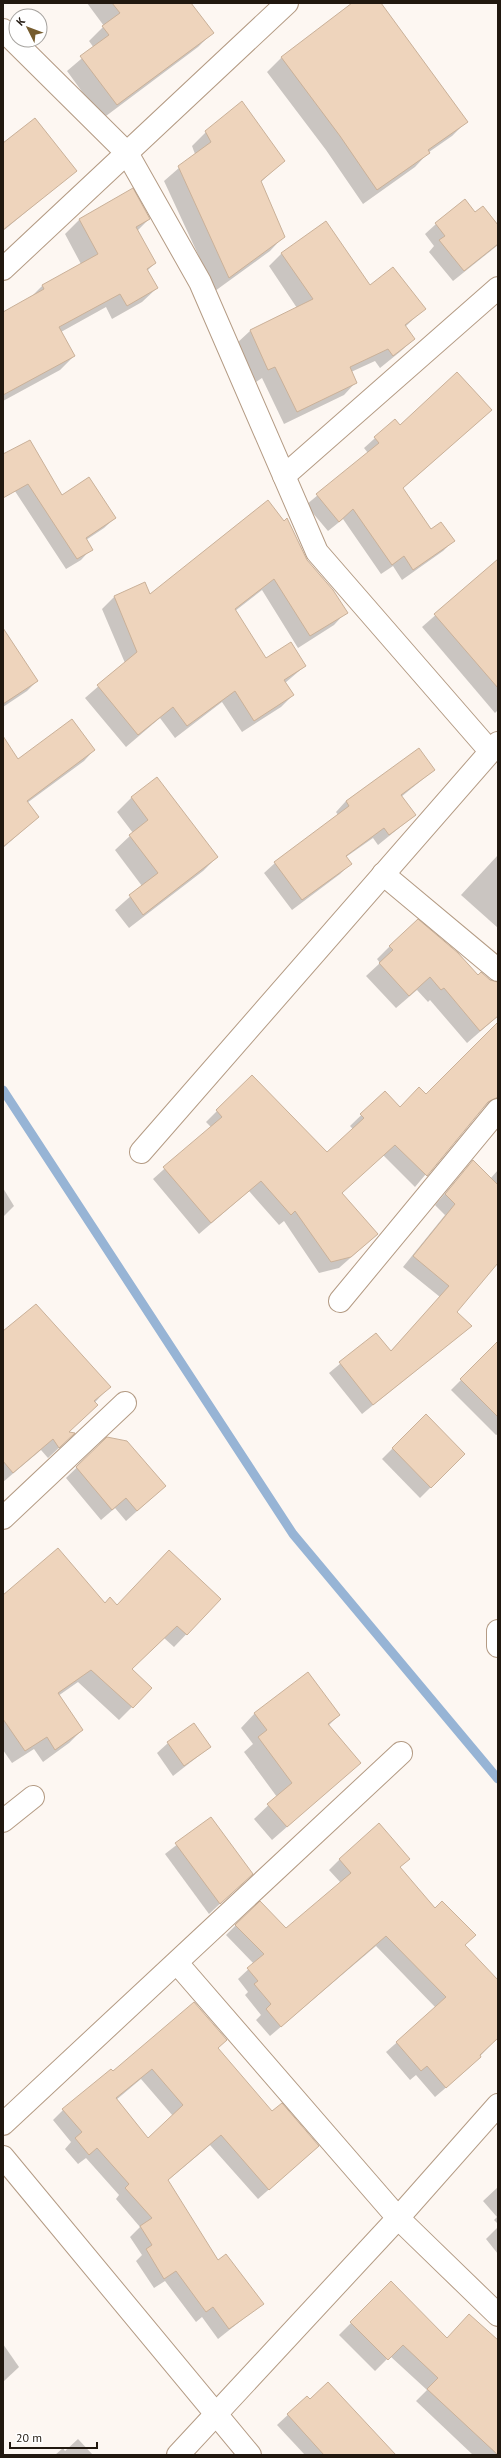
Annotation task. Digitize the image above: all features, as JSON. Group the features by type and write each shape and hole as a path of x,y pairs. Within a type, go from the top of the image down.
{"street":[{"path":"3,270 287,3"},
{"path":"3,30 127,153 200,282 317,552 494,747 141,1152"},
{"path":"284,476 498,288"},
{"path":"383,874 498,970"},
{"path":"340,1301 498,1110"},
{"path":"3,1518 125,1403"},
{"path":"498,1630 498,1646"},
{"path":"3,2124 401,1753"},
{"path":"3,1820 33,1797"},
{"path":"177,1963 398,2218 498,2315"},
{"path":"178,2455 398,2218 498,2105"},
{"path":"3,2157 250,2455"}],"building":[{"path":"112,3 191,3 214,33 117,105 80,56 109,35 102,26 120,13"},
{"path":"352,3 381,3 468,122 428,150 430,153 377,190 340,136 281,57"},
{"path":"242,101 285,161 261,181 285,237 229,278 178,166 211,142 205,131"},
{"path":"35,118 77,171 3,230 3,143"},
{"path":"133,188 150,219 136,227 156,263 147,269 158,288 127,306 120,294 59,327 75,356 3,395 3,312 44,289 42,285 98,254 79,219"},
{"path":"465,199 475,212 483,206 498,225 498,244 464,271 439,240 445,236 435,223"},
{"path":"326,221 370,285 393,267 426,309 405,325 415,339 393,356 388,349 350,367 357,383 297,412 275,367 268,370 250,330 313,299 281,253"},
{"path":"457,372 492,410 403,488 431,529 441,522 455,541 413,570 404,556 392,565 353,509 339,522 316,494 379,443 374,437 395,419 400,425"},
{"path":"30,440 62,495 89,477 116,518 86,538 93,550 77,559 28,484 3,498 3,454"},
{"path":"268,500 284,521 287,518 307,560 333,590 348,613 310,636 274,579 235,609 266,658 291,642 306,666 284,680 294,695 254,721 235,691 187,726 173,707 138,735 97,685 137,652 114,596 145,582 150,594"},
{"path":"498,559 498,688 434,614"},
{"path":"3,628 38,681 3,704"},
{"path":"72,719 95,750 27,801 39,817 3,847 3,736 18,759"},
{"path":"419,748 435,770 401,795 416,815 389,835 384,828 346,856 352,864 302,900 274,862 349,806 346,801"},
{"path":"157,777 218,857 143,915 129,895 158,873 129,835 148,820 131,797"},
{"path":"418,919 458,953 478,975 481,972 490,980 498,982 498,1016 480,1031 444,988 441,990 430,977 409,996 379,963 393,950 389,946"},
{"path":"498,1022 498,1097 488,1102 427,1176 395,1145 342,1193 378,1234 351,1257 331,1262 295,1211 291,1215 261,1181 211,1223 163,1167 222,1117 216,1110 252,1075 327,1152 364,1118 360,1114 385,1091 400,1107 419,1087 426,1094"},
{"path":"473,1160 498,1185 498,1263 457,1312 472,1326 373,1405 339,1362 376,1333 391,1351 449,1286 413,1256 455,1204 445,1194"},
{"path":"36,1304 111,1387 94,1401 98,1405 69,1432 75,1433 59,1448 53,1439 13,1473 3,1461 3,1331"},
{"path":"498,1341 498,1417 460,1379"},
{"path":"426,1414 465,1454 431,1488 392,1448"},
{"path":"107,1437 127,1441 166,1486 137,1511 126,1498 112,1510 76,1467"},
{"path":"58,1548 105,1603 110,1597 117,1605 169,1550 221,1599 187,1635 177,1626 132,1669 152,1688 133,1708 91,1670 58,1693 83,1730 55,1750 47,1737 25,1751 3,1719 3,1595"},
{"path":"308,1672 340,1715 328,1724 361,1763 287,1827 267,1804 292,1783 258,1737 267,1730 254,1713"},
{"path":"194,1723 211,1747 184,1766 167,1742"},
{"path":"211,1817 253,1874 220,1904 175,1843"},
{"path":"379,1823 410,1859 400,1867 435,1908 442,1901 476,1935 465,1945 498,1980 498,2038 480,2055 481,2057 446,2088 427,2066 421,2071 396,2042 446,1997 386,1936 281,2027 266,2009 271,2004 254,1984 258,1981 247,1968 264,1954 235,1925 260,1901 286,1928 351,1873 339,1859"},
{"path":"194,2002 227,2040 218,2048 272,2111 282,2103 319,2146 269,2190 221,2135 168,2180 218,2260 226,2254 264,2304 229,2329 213,2307 206,2312 176,2271 164,2279 146,2249 152,2245 140,2226 152,2218 125,2188 129,2184 97,2148 89,2155 75,2138 82,2132 62,2109 111,2069 113,2071","holes":["152,2069 183,2105 148,2138 116,2098"]},
{"path":"391,2281 447,2338 469,2314 498,2340 498,2455 427,2389 438,2378 403,2345 388,2360 350,2322"},
{"path":"328,2382 396,2455 324,2455 287,2414 307,2396 310,2399"}],"waterway":[{"path":"3,1090 293,1534 498,1779"}]}
